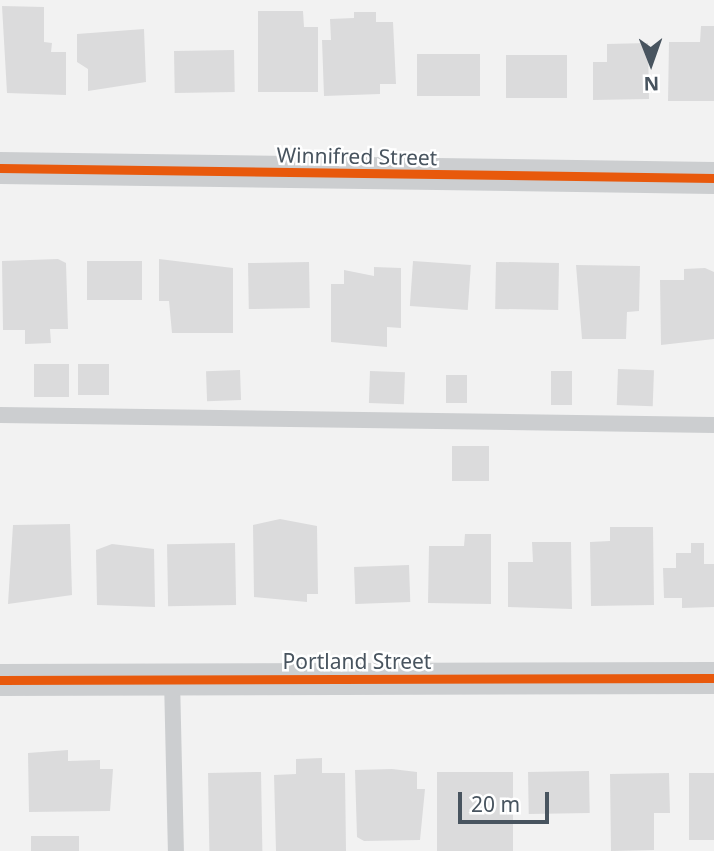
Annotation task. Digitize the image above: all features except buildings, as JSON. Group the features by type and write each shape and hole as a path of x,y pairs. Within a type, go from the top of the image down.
{"street":[{"name":"Winnifred Street","path":"0,168 714,178"},
{"name":"Portland Street","path":"0,680 714,678"}],"lane":[{"path":"0,415 714,425"},
{"path":"172,679 176,851"}],"cycle path":[{"path":"0,168 714,178"},
{"path":"0,680 714,678"}]}
